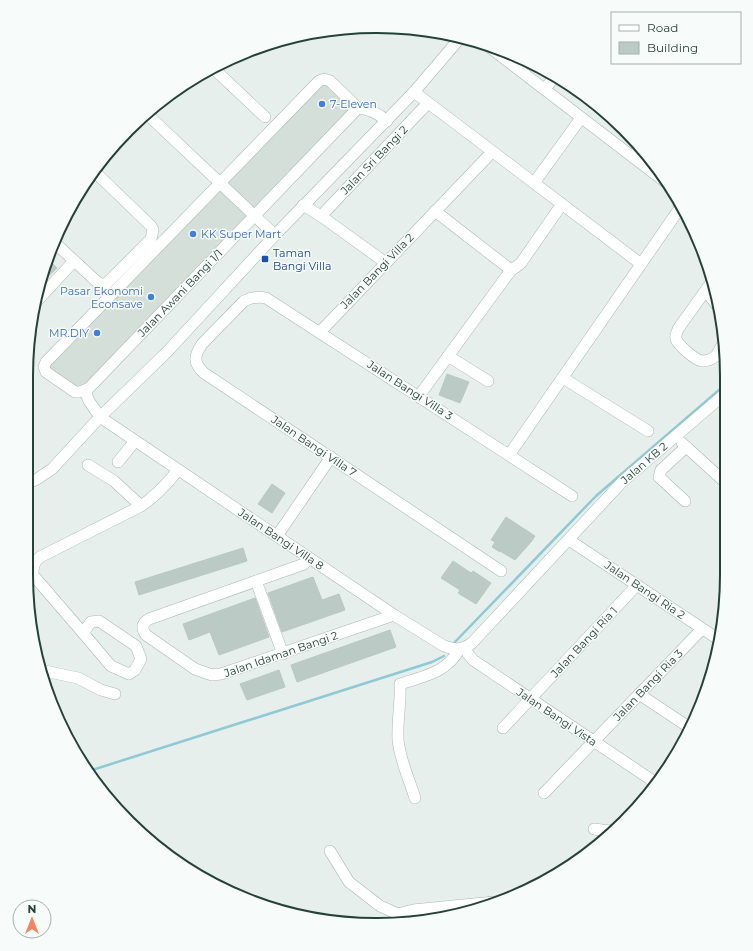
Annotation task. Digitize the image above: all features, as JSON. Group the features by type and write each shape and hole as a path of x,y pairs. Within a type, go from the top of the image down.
{"street":[{"path":"33,481 52,469 100,417 167,352 303,205 387,121 456,43"},
{"path":"502,57 652,172"},
{"path":"217,72 265,117"},
{"path":"100,417 80,391 46,372 44,367 46,362 219,183 319,80 330,80 358,108 372,110 387,121"},
{"path":"545,89 551,81"},
{"path":"414,92 641,264"},
{"name":"Jalan Sri Bangi 2","path":"321,216 428,103"},
{"name":"Jalan Awani Bangi 1/1","path":"80,391 254,216 358,108"},
{"path":"151,118 275,235"},
{"path":"534,183 581,118"},
{"name":"Jalan Bangi Villa 2","path":"320,332 492,152"},
{"path":"633,157 637,152"},
{"path":"59,246 96,281 101,284 106,284 151,239 153,230 151,226 98,175"},
{"path":"419,396 511,270 516,268 520,263 562,204"},
{"path":"303,205 321,216 386,263"},
{"path":"435,211 511,270"},
{"path":"510,455 678,212"},
{"path":"44,294 74,261"},
{"path":"708,288 678,330 676,340 696,359 704,361 713,359 719,351"},
{"path":"706,291 710,296"},
{"name":"Jalan Bangi Villa 3","path":"244,301 259,296 266,298 572,496"},
{"name":"Jalan Bangi Villa 7","path":"244,301 202,344 197,352 196,361 198,368 501,571"},
{"path":"448,356 488,381"},
{"path":"563,378 648,431"},
{"name":"Jalan KB 2","path":"415,798 398,742 400,684 436,672 446,666 463,649 472,643 622,482 720,398"},
{"name":"Jalan Bangi Villa 8","path":"100,417 394,615 444,646 452,649 463,649"},
{"path":"675,437 720,478"},
{"path":"118,462 135,441"},
{"path":"685,501 659,477 661,470 686,447"},
{"path":"277,536 331,458"},
{"path":"88,464 114,481 141,506"},
{"path":"83,634 91,622 99,621 136,646 141,659 135,670 129,674 111,666 83,634 33,574 35,561 40,557 141,506 165,487 178,470"},
{"name":"Jalan Bangi Ria 2","path":"569,540 714,637"},
{"path":"283,654 256,581 304,564 308,558"},
{"name":"Jalan Idaman Bangi 2","path":"256,581 145,621 142,625 143,631 146,635 195,669 212,675 230,672 394,615"},
{"name":"Jalan Bangi Ria 1","path":"503,728 637,585"},
{"name":"Jalan Bangi Ria 3","path":"544,793 702,628"},
{"name":"Jalan Bangi Vista","path":"463,649 473,660 651,781"},
{"path":"47,672 78,678 102,690 116,694"},
{"path":"639,694 685,725"},
{"path":"594,829 605,831"},
{"path":"330,852 350,882 396,917"},
{"path":"399,917 413,910 472,904"}],"shaded area":[{"path":"325,82 353,106 86,385 79,389 48,371 49,363"}],"building":[{"path":"52,263 57,268 48,276"},
{"path":"447,374 469,382 460,403 439,395"},
{"path":"272,484 285,493 272,513 258,504"},
{"path":"506,517 535,536 515,560 492,547 495,542 491,540"},
{"path":"243,548 247,561 139,595 135,582"},
{"path":"453,561 471,573 473,571 491,583 476,604 458,593 460,590 441,578"},
{"path":"313,577 322,600 339,594 345,610 282,632 268,593"},
{"path":"255,598 269,637 219,655 210,632 189,640 183,624"},
{"path":"390,630 396,647 297,682 291,665"},
{"path":"279,670 285,687 247,700 240,684"}],"waterway":[{"path":"453,644 596,496 720,389"},
{"path":"94,769 432,662 444,656"}],"place":[{"name":"7-Eleven","path":"322,104"},
{"name":"KK Super Mart","path":"193,234"},
{"name":"Taman Bangi Villa","path":"265,259"},
{"name":"Pasar Ekonomi Econsave","path":"151,297"},
{"name":"MR.DIY","path":"97,333"}]}
